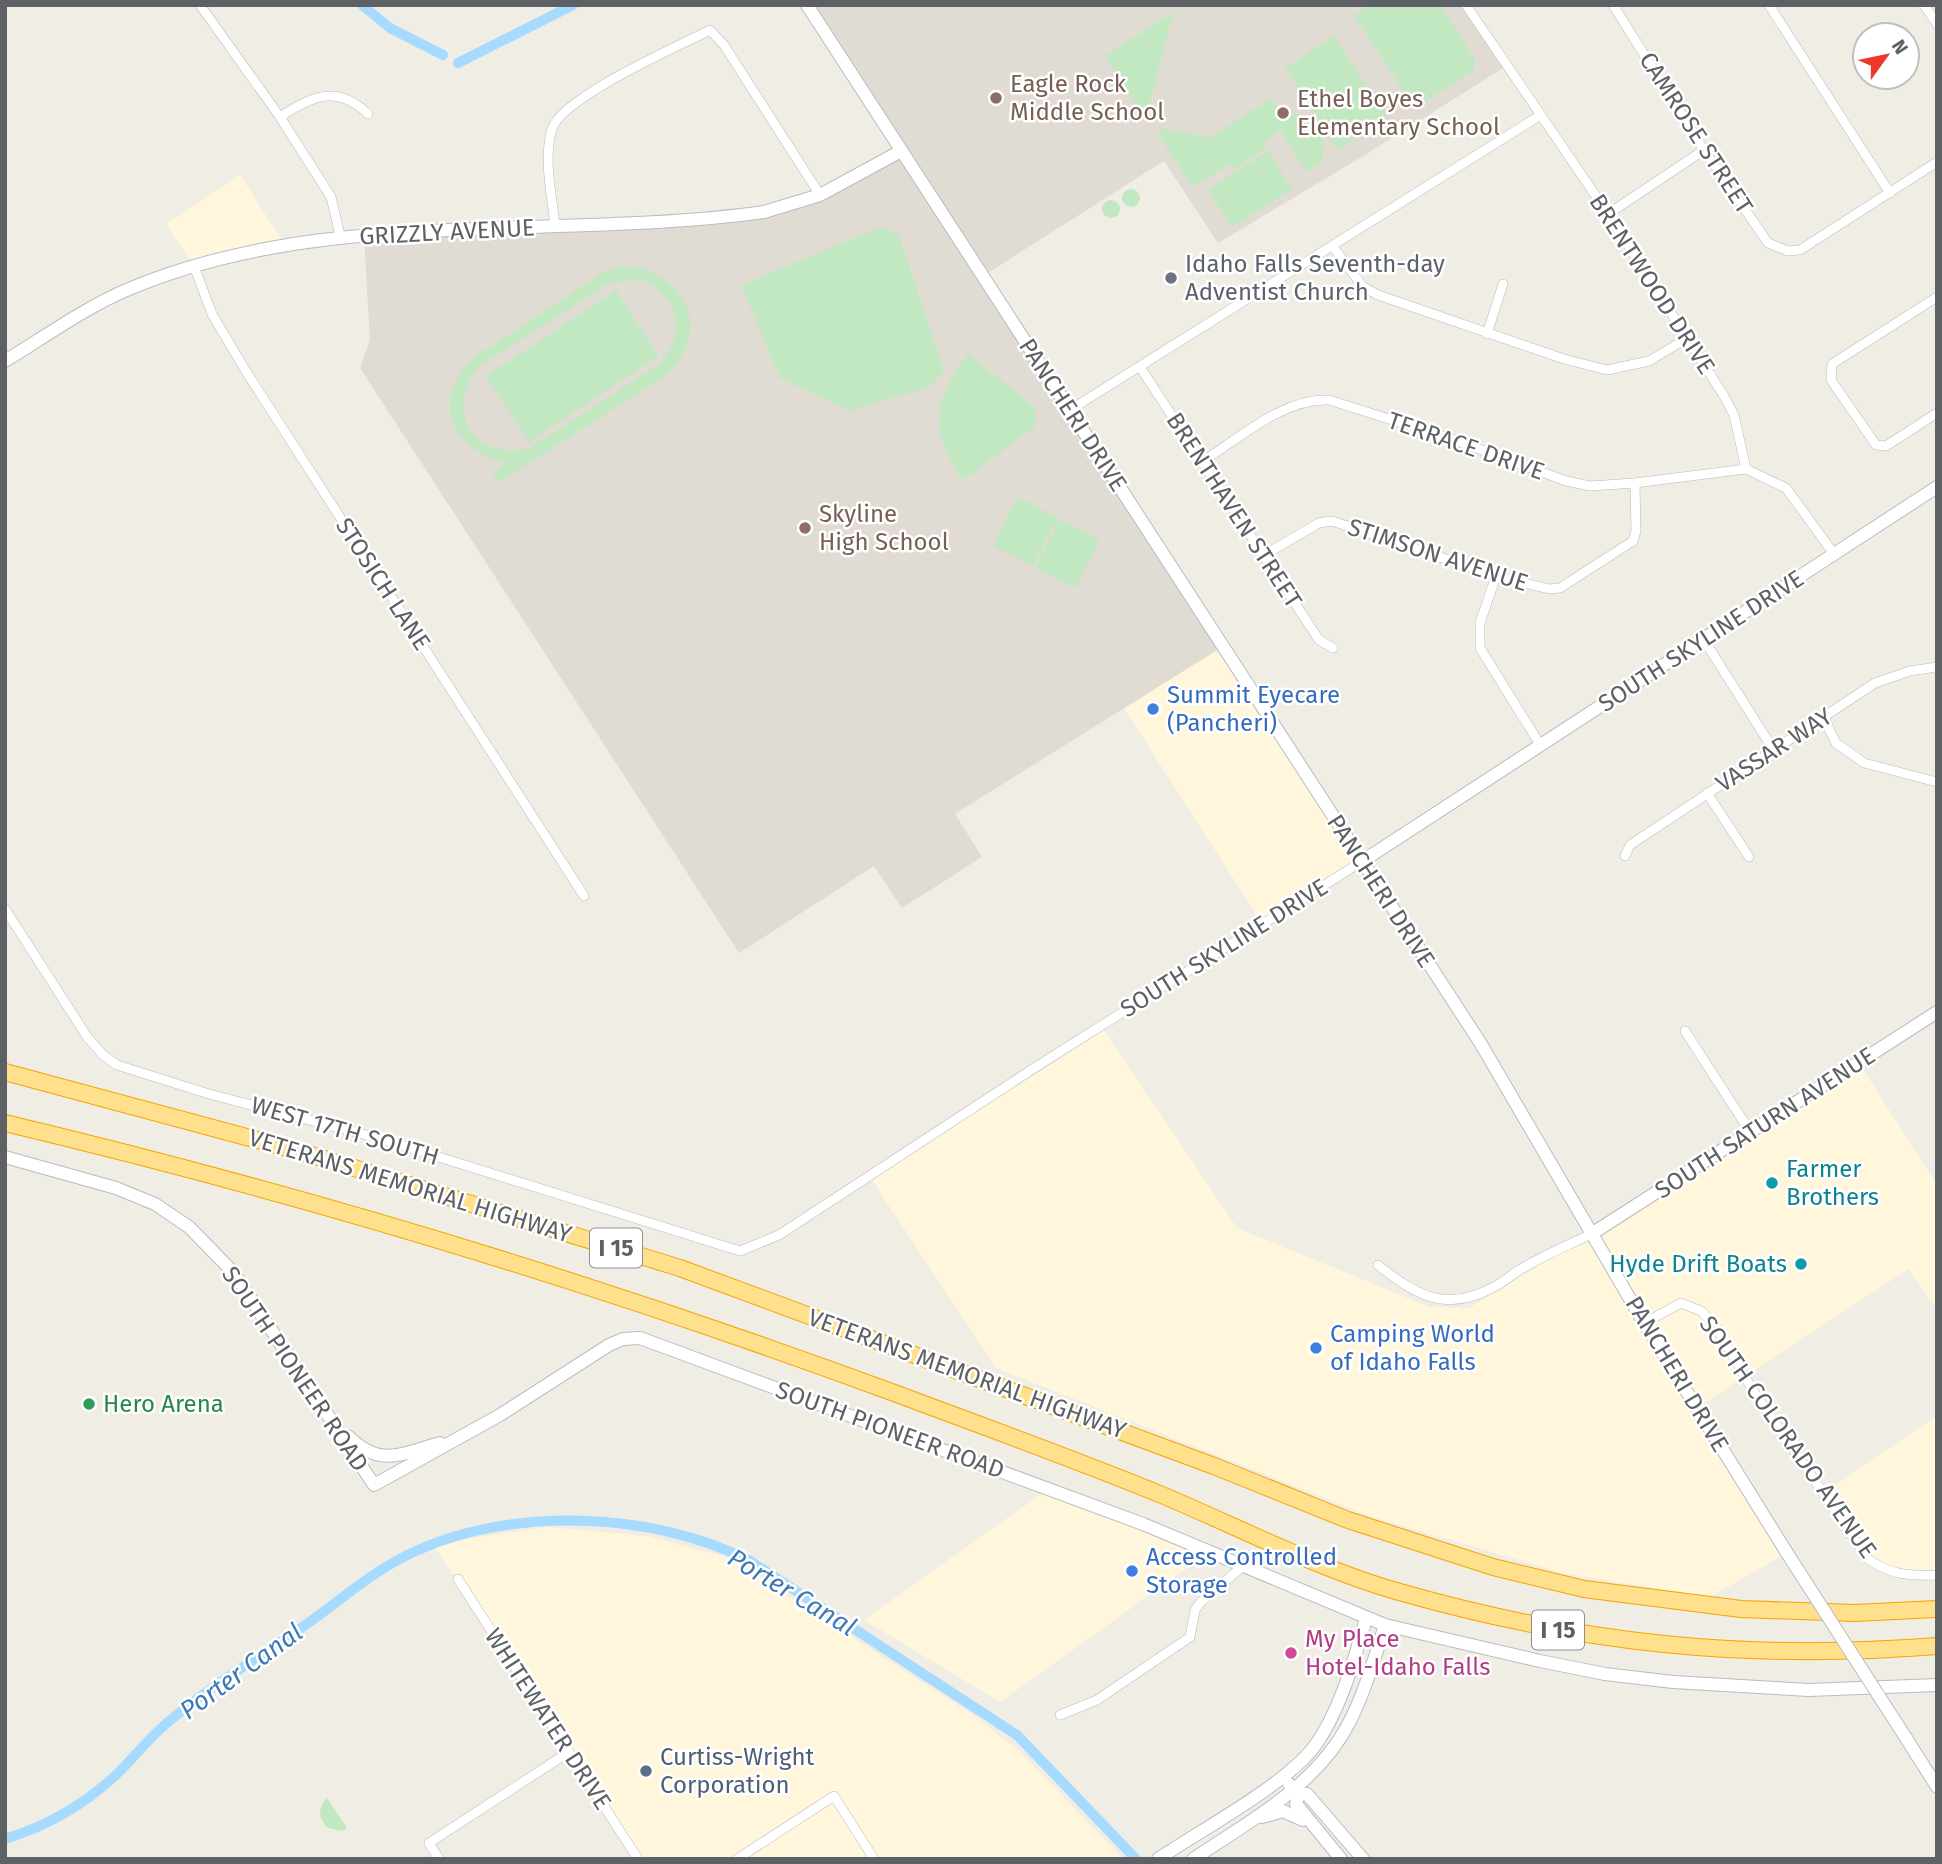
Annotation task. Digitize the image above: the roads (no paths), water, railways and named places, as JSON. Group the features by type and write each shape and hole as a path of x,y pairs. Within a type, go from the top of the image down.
{"highway":[{"name":"VETERANS MEMORIAL HIGHWAY","path":"5,1072 302,1152 680,1268 1201,1461 1348,1520 1493,1567 1584,1589 1741,1609 1854,1613 1937,1609"},
{"name":"VETERANS MEMORIAL HIGHWAY","path":"5,1123 338,1210 643,1305 897,1394 1157,1493 1390,1589 1532,1626 1658,1646 1824,1652 1937,1646"}],"street":[{"name":"PANCHERI DRIVE","path":"807,5 1481,1044 1644,1323 1937,1787"},
{"name":"BRENTWOOD DRIVE","path":"1466,5 1608,214 1734,415 1746,469"},
{"name":"CAMROSE STREET","path":"1614,5 1704,150 1768,243 1787,251 1800,250 1890,193"},
{"path":"1769,5 1890,193 1937,162"},
{"path":"1924,5 1937,24"},
{"path":"204,7 331,197 341,239"},
{"path":"555,226 549,144 559,115 625,74 710,30 724,44 820,195"},
{"path":"280,117 305,100 341,96 354,100 368,114"},
{"path":"1070,410 1334,247 1539,116"},
{"path":"1608,214 1704,150"},
{"name":"GRIZZLY AVENUE","path":"5,361 119,293 194,266 257,250 341,239 740,216 773,210 820,195 901,151"},
{"path":"1334,247 1363,287 1487,334 1607,370 1649,361 1686,339"},
{"name":"STOSICH LANE","path":"194,266 212,314 247,373 584,896"},
{"path":"1487,334 1503,284"},
{"path":"1937,297 1832,364 1829,372 1831,380 1876,445 1886,446 1937,413"},
{"name":"BRENTHAVEN STREET","path":"1140,367 1319,640 1333,648"},
{"name":"TERRACE DRIVE","path":"1203,461 1296,404 1329,400 1449,438 1566,481 1590,486 1746,469"},
{"path":"1746,469 1786,488 1834,554"},
{"name":"STIMSON AVENUE","path":"1264,555 1318,523 1332,521 1496,576 1549,589 1560,588 1633,541 1636,531 1635,483"},
{"name":"SOUTH SKYLINE DRIVE","path":"757,1247 1361,862 1937,487"},
{"path":"1496,576 1480,623 1480,648 1541,746"},
{"path":"1704,640 1773,749"},
{"name":"VASSAR WAY","path":"1625,856 1630,845 1875,683 1910,671 1937,667"},
{"path":"1824,718 1836,743 1864,763 1937,782"},
{"path":"1707,793 1749,857"},
{"name":"WEST 17TH SOUTH","path":"5,909 88,1038 103,1055 117,1065 209,1094 378,1138 719,1247 740,1251 757,1247"},
{"name":"SOUTH SATURN AVENUE","path":"1593,1233 1937,1012"},
{"path":"1685,1031 1751,1133"},
{"name":"SOUTH PIONEER ROAD","path":"5,1157 116,1188 155,1204 189,1227 233,1272 374,1485 460,1437 609,1345 623,1339 640,1338 1130,1519 1385,1625 1553,1664 1673,1682 1809,1690 1937,1685"},
{"path":"1378,1265 1406,1288 1423,1296 1447,1300 1466,1298 1484,1292 1526,1266 1593,1233"},
{"name":"SOUTH COLORADO AVENUE","path":"1644,1323 1681,1303 1701,1311 1714,1324 1752,1389 1868,1559 1885,1571 1904,1576 1937,1575"},
{"path":"330,1419 356,1444 376,1456 394,1456 460,1437"},
{"path":"1059,1715 1097,1700 1190,1637 1195,1610 1200,1602 1244,1565"},
{"name":"WHITEWATER DRIVE","path":"458,1579 638,1859"},
{"path":"1158,1859 1300,1763 1325,1729 1366,1619"},
{"path":"1193,1859 1296,1792 1324,1759 1349,1723 1385,1625"},
{"path":"439,1859 429,1843 569,1752"},
{"path":"1283,1776 1296,1792 1296,1804 1341,1859"},
{"path":"1296,1792 1307,1794 1363,1859"},
{"path":"737,1859 834,1796 874,1859"},
{"path":"1246,1824 1283,1811 1296,1814 1319,1833"}],"waterway":[{"path":"362,5 390,28 443,55"},
{"path":"458,63 573,5"},
{"name":"Porter Canal","path":"5,1839 51,1820 94,1794 183,1710 400,1559 455,1536 496,1527 540,1521 584,1521 628,1524 671,1532 750,1561 1017,1735 1136,1859"}],"place":[{"name":"Eagle Rock Middle School","path":"996,98"},
{"name":"Ethel Boyes Elementary School","path":"1283,113"},
{"name":"Idaho Falls Seventh-day Adventist Church","path":"1171,278"},
{"name":"Skyline High School","path":"805,528"},
{"name":"Summit Eyecare (Pancheri)","path":"1153,709"},
{"name":"Farmer Brothers","path":"1772,1183"},
{"name":"Hyde Drift Boats","path":"1801,1264"},
{"name":"Camping World of Idaho Falls","path":"1316,1348"},
{"name":"Hero Arena","path":"89,1404"},
{"name":"Access Controlled Storage","path":"1132,1571"},
{"name":"My Place Hotel-Idaho Falls","path":"1291,1653"},
{"name":"Curtiss-Wright Corporation","path":"646,1771"}]}
